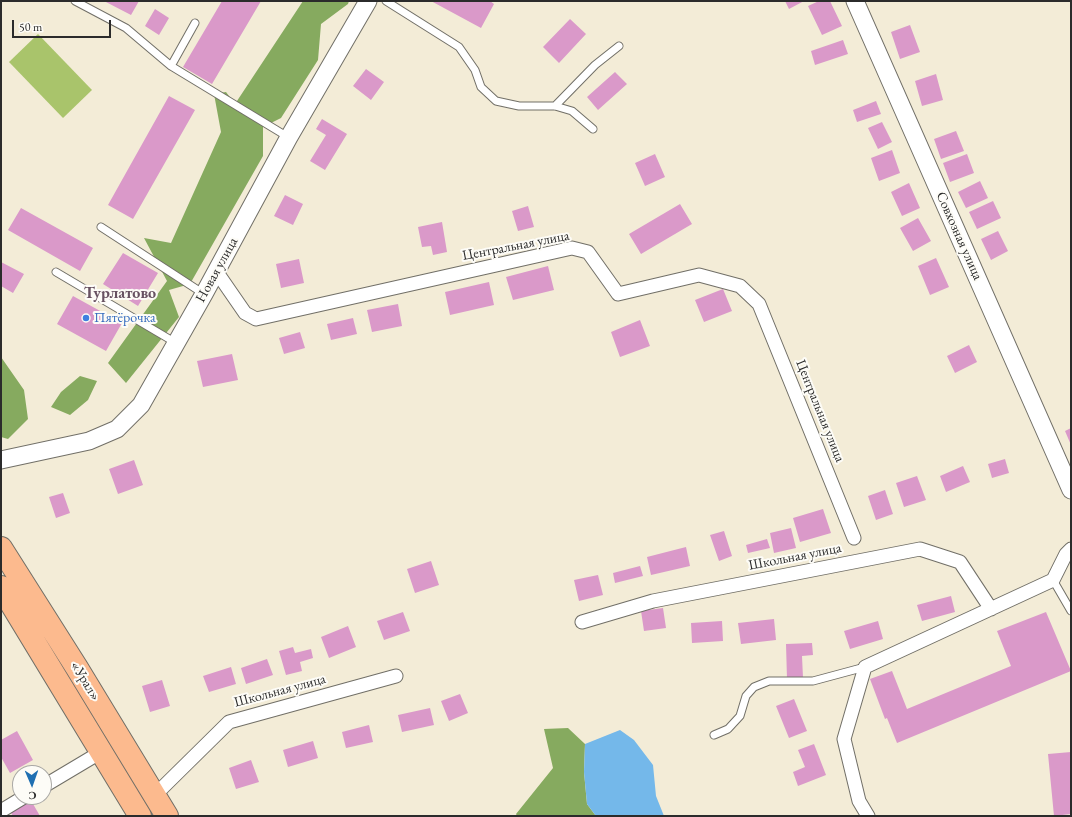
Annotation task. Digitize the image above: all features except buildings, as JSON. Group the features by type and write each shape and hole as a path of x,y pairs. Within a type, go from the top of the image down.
{"highway":[{"name":"«Урал»","path":"1,548 85,681 167,816"},
{"name":"«Урал»","path":"1,587 140,816"}],"street":[{"name":"Новая улица","path":"1,460 89,441 117,429 141,405 204,294 289,137 368,1"},
{"name":"Совхозная улица","path":"855,1 1067,470 1071,490"},
{"name":"Центральная улица","path":"216,271 245,313 256,319 572,248 588,252 618,294 699,275 740,286 759,304 854,538"},
{"name":"Школьная улица","path":"582,622 653,601 920,549 960,562 990,609"},
{"path":"868,816 859,801 844,739 865,667 1053,580 1066,554 1071,549"},
{"name":"Школьная улица","path":"154,796 228,722 396,676"},
{"path":"52,781 101,752"},
{"path":"1,811 12,804"}],"lane":[{"path":"75,1 126,28 171,66 289,137"},
{"path":"386,1 459,47 474,70 481,87 496,101 519,106 555,106 572,111 592,129"},
{"path":"171,66 195,23"},
{"path":"555,106 595,65 619,46"},
{"path":"101,226 204,294"},
{"path":"56,272 176,343"},
{"path":"1053,580 1071,611"},
{"path":"714,735 728,729 740,716 746,696 754,687 769,682 813,681 865,667"}],"green space":[{"path":"303,1 349,1 348,4 321,24 318,60 281,118 263,127 263,156 190,284 169,290 179,317 126,383 108,363 167,281 144,238 171,243 221,132 214,94 226,92 235,104"},
{"path":"38,34 92,90 63,118 9,62"},
{"path":"1,357 24,390 28,419 8,439 1,437"},
{"path":"80,376 97,381 88,400 70,415 51,407 61,392"},
{"path":"568,728 585,744 584,772 587,804 596,816 517,816 516,814 553,768 544,729"}],"water":[{"path":"620,730 634,740 653,765 656,796 664,816 596,816 587,804 584,772 585,744"}],"place":[{"name":"Пятёрочка","path":"86,318"}],"district":[{"name":"Турлатово","path":"120,294"}]}
